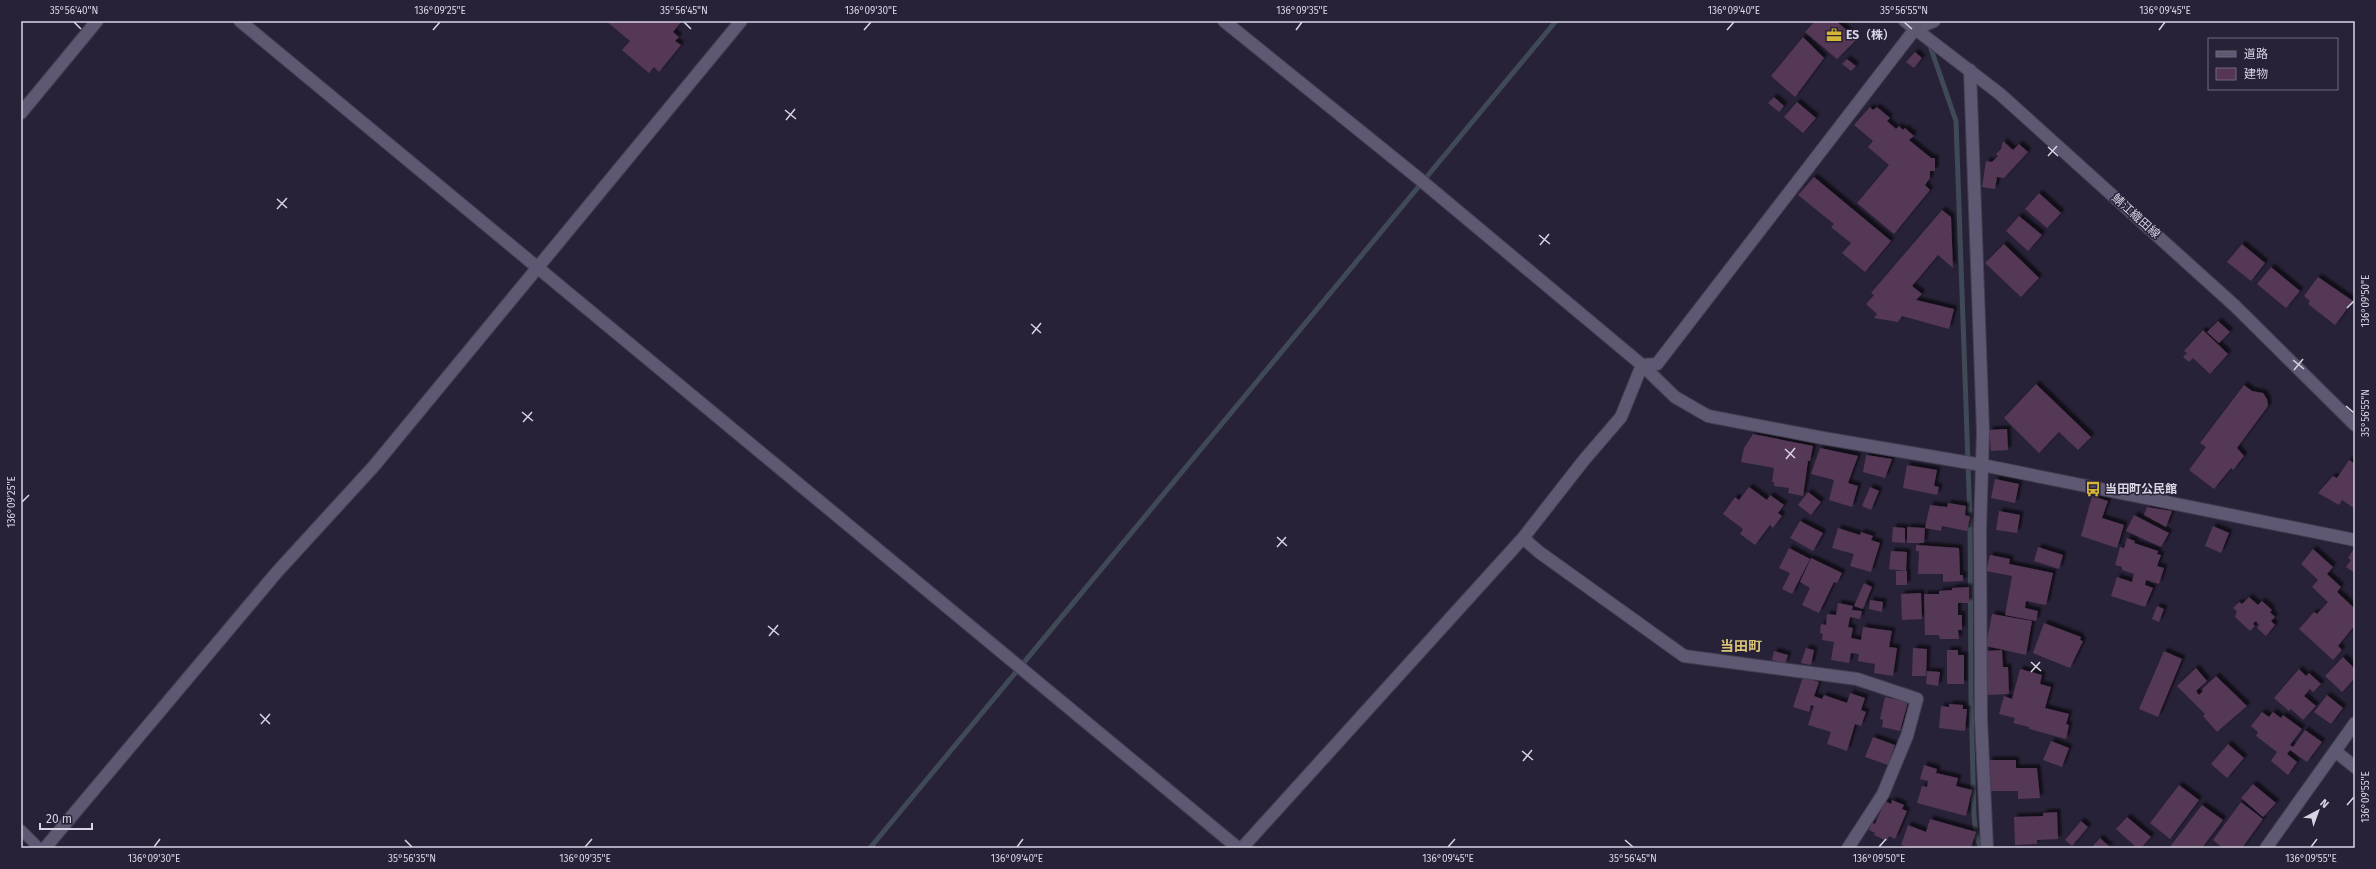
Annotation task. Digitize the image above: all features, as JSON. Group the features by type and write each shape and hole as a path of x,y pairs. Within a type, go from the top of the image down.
{"street":[{"path":"21,113 97,21"},
{"path":"240,21 1238,848"},
{"path":"45,848 276,572 374,466 741,21"},
{"path":"1224,21 1417,177 1642,365 1675,397 1708,416 1823,438 1982,465 2355,540"},
{"name":"鯖江織田線","path":"1905,21 2000,94 2235,306 2355,425"},
{"path":"1642,365 1657,364 1915,29 1934,21"},
{"path":"1970,70 1983,432 1981,718 1987,848"},
{"path":"1242,848 1523,538 1584,460 1621,417 1642,365"},
{"path":"1523,538 1539,552 1684,656 1857,679 1917,698 1907,736 1883,794 1848,848"},
{"path":"2266,848 2355,723"},
{"path":"2335,751 2355,768"}],"lane":[{"path":"21,830 39,848"}],"building":[{"path":"606,21 682,21 673,32 679,37 675,41 681,45 659,72 654,67 649,73 622,50 630,41"},
{"path":"1815,21 1836,21 1857,39 1837,59 1805,32"},
{"path":"1803,37 1824,58 1795,97 1771,76"},
{"path":"1915,52 1922,58 1914,68 1906,62"},
{"path":"1847,59 1856,66 1851,71 1842,64"},
{"path":"1774,97 1784,106 1779,112 1768,103"},
{"path":"1797,102 1816,118 1803,133 1784,117"},
{"path":"1870,107 1873,110 1877,107 1890,118 1887,121 1896,129 1899,126 1903,130 1905,128 1914,136 1909,140 1931,158 1935,158 1935,171 1930,171 1930,178 1925,185 1930,190 1894,234 1857,203 1889,165 1868,147 1873,141 1854,125"},
{"path":"2003,141 2013,150 2019,144 2028,152 2004,178 1997,177 1995,189 1982,187 1986,161 1992,162 1998,156 1996,154 2001,149"},
{"path":"1814,177 1891,241 1865,272 1842,253 1851,243 1831,227 1834,224 1798,195"},
{"path":"2039,193 2061,213 2047,228 2025,209"},
{"path":"1942,210 1951,217 1953,268 1938,255 1912,286 1922,294 1916,300 1954,309 1949,329 1902,316 1898,322 1874,318 1877,314 1866,304 1874,295 1871,293"},
{"path":"2019,216 2042,235 2028,251 2006,231"},
{"path":"2004,244 2039,278 2021,297 1985,263"},
{"path":"2242,244 2265,263 2251,281 2227,262"},
{"path":"2271,267 2300,291 2286,308 2257,284"},
{"path":"2318,277 2353,301 2335,325 2308,304 2310,301 2304,296"},
{"path":"2218,321 2230,332 2219,343 2207,332"},
{"path":"2203,330 2228,354 2210,374 2193,358 2189,362 2183,357 2187,353 2184,351"},
{"path":"2036,384 2091,437 2078,450 2059,432 2039,453 2004,418"},
{"path":"2244,385 2252,391 2263,393 2267,399 2268,406 2237,448 2244,456 2233,470 2231,468 2214,489 2189,470 2206,447 2200,443"},
{"path":"2007,429 2008,450 1991,451 1989,430"},
{"path":"1753,434 1813,446 1810,461 1808,461 1803,496 1788,493 1789,488 1774,486 1774,482 1772,482 1774,468 1741,462 1744,448"},
{"path":"1820,448 1858,456 1848,483 1858,486 1852,507 1829,500 1834,480 1811,474"},
{"path":"1866,455 1892,459 1885,478 1863,472"},
{"path":"2349,460 2355,464 2355,509 2342,500 2339,505 2318,493 2333,476 2337,478"},
{"path":"1907,465 1937,470 1934,486 1939,487 1937,495 1903,488"},
{"path":"1995,479 2019,484 2015,503 1991,498"},
{"path":"1749,487 1767,500 1770,495 1784,505 1778,513 1782,516 1773,528 1770,525 1755,545 1740,534 1743,529 1723,514 1735,497 1739,500"},
{"path":"1870,487 1879,491 1871,510 1862,506"},
{"path":"1808,492 1821,502 1811,515 1798,505"},
{"path":"2092,496 2108,501 2102,518 2124,525 2117,548 2081,536"},
{"path":"1948,503 1966,506 1965,515 1970,517 1967,531 1942,526 1941,531 1925,528 1930,505 1947,507"},
{"path":"2147,507 2172,511 2166,527 2144,515"},
{"path":"1999,511 2020,515 2017,533 1996,530"},
{"path":"2134,515 2169,533 2161,547 2126,531"},
{"path":"1800,521 1823,533 1813,551 1790,538"},
{"path":"2213,526 2229,533 2221,553 2205,546"},
{"path":"1893,527 1905,528 1905,543 1892,542"},
{"path":"1907,527 1925,528 1924,543 1907,543"},
{"path":"1838,528 1860,535 1861,532 1873,536 1871,540 1880,543 1871,572 1850,566 1854,554 1832,548"},
{"path":"2127,538 2135,541 2134,543 2158,551 2157,554 2161,555 2157,566 2164,568 2159,584 2146,580 2145,585 2153,588 2145,607 2111,596 2117,577 2132,582 2134,574 2122,570 2122,567 2115,565 2120,547 2124,548"},
{"path":"1916,545 1959,548 1960,575 1963,575 1963,581 1943,582 1943,574 1918,574 1919,551 1916,551"},
{"path":"2038,547 2063,555 2059,569 2034,561"},
{"path":"1789,548 1810,559 1792,594 1782,589 1790,573 1779,568"},
{"path":"2313,549 2333,567 2327,574 2341,587 2337,592 2355,609 2355,625 2338,646 2342,650 2333,660 2299,629 2314,612 2317,614 2328,602 2312,587 2318,580 2301,564"},
{"path":"2353,550 2355,551 2355,573 2346,567 2351,560 2348,558"},
{"path":"1891,551 1907,552 1906,571 1889,569"},
{"path":"1990,555 2010,559 2009,564 2053,573 2046,605 2026,601 2025,608 2038,611 2036,621 2005,615 2012,576 1986,571"},
{"path":"1811,558 1842,573 1837,583 1834,582 1819,613 1802,605 1810,588 1800,582"},
{"path":"1896,571 1907,571 1907,585 1896,585"},
{"path":"1864,583 1872,587 1863,609 1854,606"},
{"path":"1969,587 1969,603 1958,603 1958,615 1962,615 1962,630 1958,630 1959,639 1940,639 1939,635 1925,635 1924,594 1939,594 1939,591 1952,590 1952,588"},
{"path":"1921,593 1922,619 1902,620 1901,594"},
{"path":"2249,597 2258,605 2262,601 2272,610 2270,612 2275,617 2271,621 2275,625 2266,636 2257,628 2259,625 2256,621 2253,624 2255,626 2250,631 2235,617 2237,611 2233,608 2239,602 2242,604"},
{"path":"1870,600 1883,602 1882,612 1869,609"},
{"path":"1838,603 1853,606 1852,610 1862,611 1860,619 1850,617 1848,627 1853,628 1851,638 1861,640 1863,627 1892,631 1889,647 1897,648 1893,676 1874,673 1875,664 1858,661 1859,654 1851,653 1849,663 1831,660 1834,642 1822,640 1823,634 1820,633 1821,624 1826,625 1827,614 1836,615"},
{"path":"2157,606 2164,609 2159,622 2152,619"},
{"path":"1992,614 2032,621 2026,655 1986,646"},
{"path":"2044,623 2081,637 2080,640 2083,641 2070,668 2033,653"},
{"path":"1806,648 1814,650 1811,665 1801,663"},
{"path":"1913,648 1927,649 1926,676 1912,676"},
{"path":"1947,650 1958,650 1958,655 1964,655 1964,684 1947,684"},
{"path":"2002,650 2003,667 2008,667 2009,694 1987,695 1986,651"},
{"path":"1774,651 1788,655 1785,664 1772,660"},
{"path":"2164,651 2182,659 2158,717 2139,709"},
{"path":"2343,657 2355,669 2355,678 2342,692 2325,676"},
{"path":"2196,668 2207,681 2196,691 2199,695 2203,691 2202,689 2216,676 2247,706 2217,732 2203,716 2205,714 2177,686"},
{"path":"2020,669 2042,675 2040,684 2051,687 2045,708 2069,714 2066,724 2069,725 2066,739 2029,729 2029,727 2013,723 2015,718 1999,714 2004,696 2012,699"},
{"path":"2299,669 2306,676 2309,673 2321,684 2313,692 2310,689 2304,696 2316,706 2303,720 2291,709 2289,711 2274,698"},
{"path":"1927,671 1940,672 1938,686 1926,684"},
{"path":"1803,677 1819,682 1814,696 1822,699 1824,695 1847,703 1850,693 1865,698 1861,710 1866,712 1861,726 1855,724 1847,751 1827,744 1831,732 1808,725 1814,706 1811,705 1809,712 1793,707"},
{"path":"2327,695 2343,708 2331,724 2314,712"},
{"path":"1885,697 1908,702 1900,731 1882,727 1883,720 1880,719"},
{"path":"1949,704 1963,705 1963,709 1967,709 1965,731 1939,728 1941,706 1949,707"},
{"path":"2262,712 2269,717 2273,712 2281,718 2283,715 2302,729 2290,745 2293,747 2305,730 2322,742 2307,762 2290,750 2287,754 2297,762 2288,775 2271,761 2277,752 2256,736 2258,732 2251,726"},
{"path":"1873,737 1895,745 1888,765 1865,757"},
{"path":"2051,741 2069,748 2062,767 2043,760"},
{"path":"2228,744 2244,758 2227,778 2211,764"},
{"path":"1989,760 2016,760 2016,768 2037,768 2040,798 2018,799 2018,791 1990,791"},
{"path":"1924,765 1937,769 1936,773 1958,778 1956,786 1972,790 1966,816 1917,803 1922,786 1927,787 1928,781 1920,779"},
{"path":"2253,784 2276,803 2263,817 2241,798"},
{"path":"2179,785 2199,800 2170,839 2150,823"},
{"path":"1892,800 1904,805 1902,809 1907,811 1895,839 1889,836 1887,841 1874,835 1875,833 1869,830 1872,823 1875,824 1885,801 1891,804"},
{"path":"2241,802 2263,819 2242,848 2223,848 2213,840"},
{"path":"2202,805 2223,820 2202,848 2169,848"},
{"path":"2057,812 2058,839 2037,840 2037,844 2015,845 2014,817 2043,816 2043,813"},
{"path":"2127,817 2151,837 2141,848 2137,848 2116,829"},
{"path":"1930,819 1976,832 1971,848 1911,848 1901,845 1908,825 1926,832"},
{"path":"2081,821 2088,827 2072,846 2065,840"},
{"path":"2100,838 2111,848 2091,848"}],"waterway":[{"path":"870,848 1556,21"},
{"path":"1929,43 1956,121 1970,520 1971,698 1974,815 1976,836 1981,848"}],"place":[{"name":"ES（株）","path":"1834,35"},
{"name":"当田町公民館","path":"2093,489"}],"district":[{"name":"当田町","path":"1741,646"}]}
